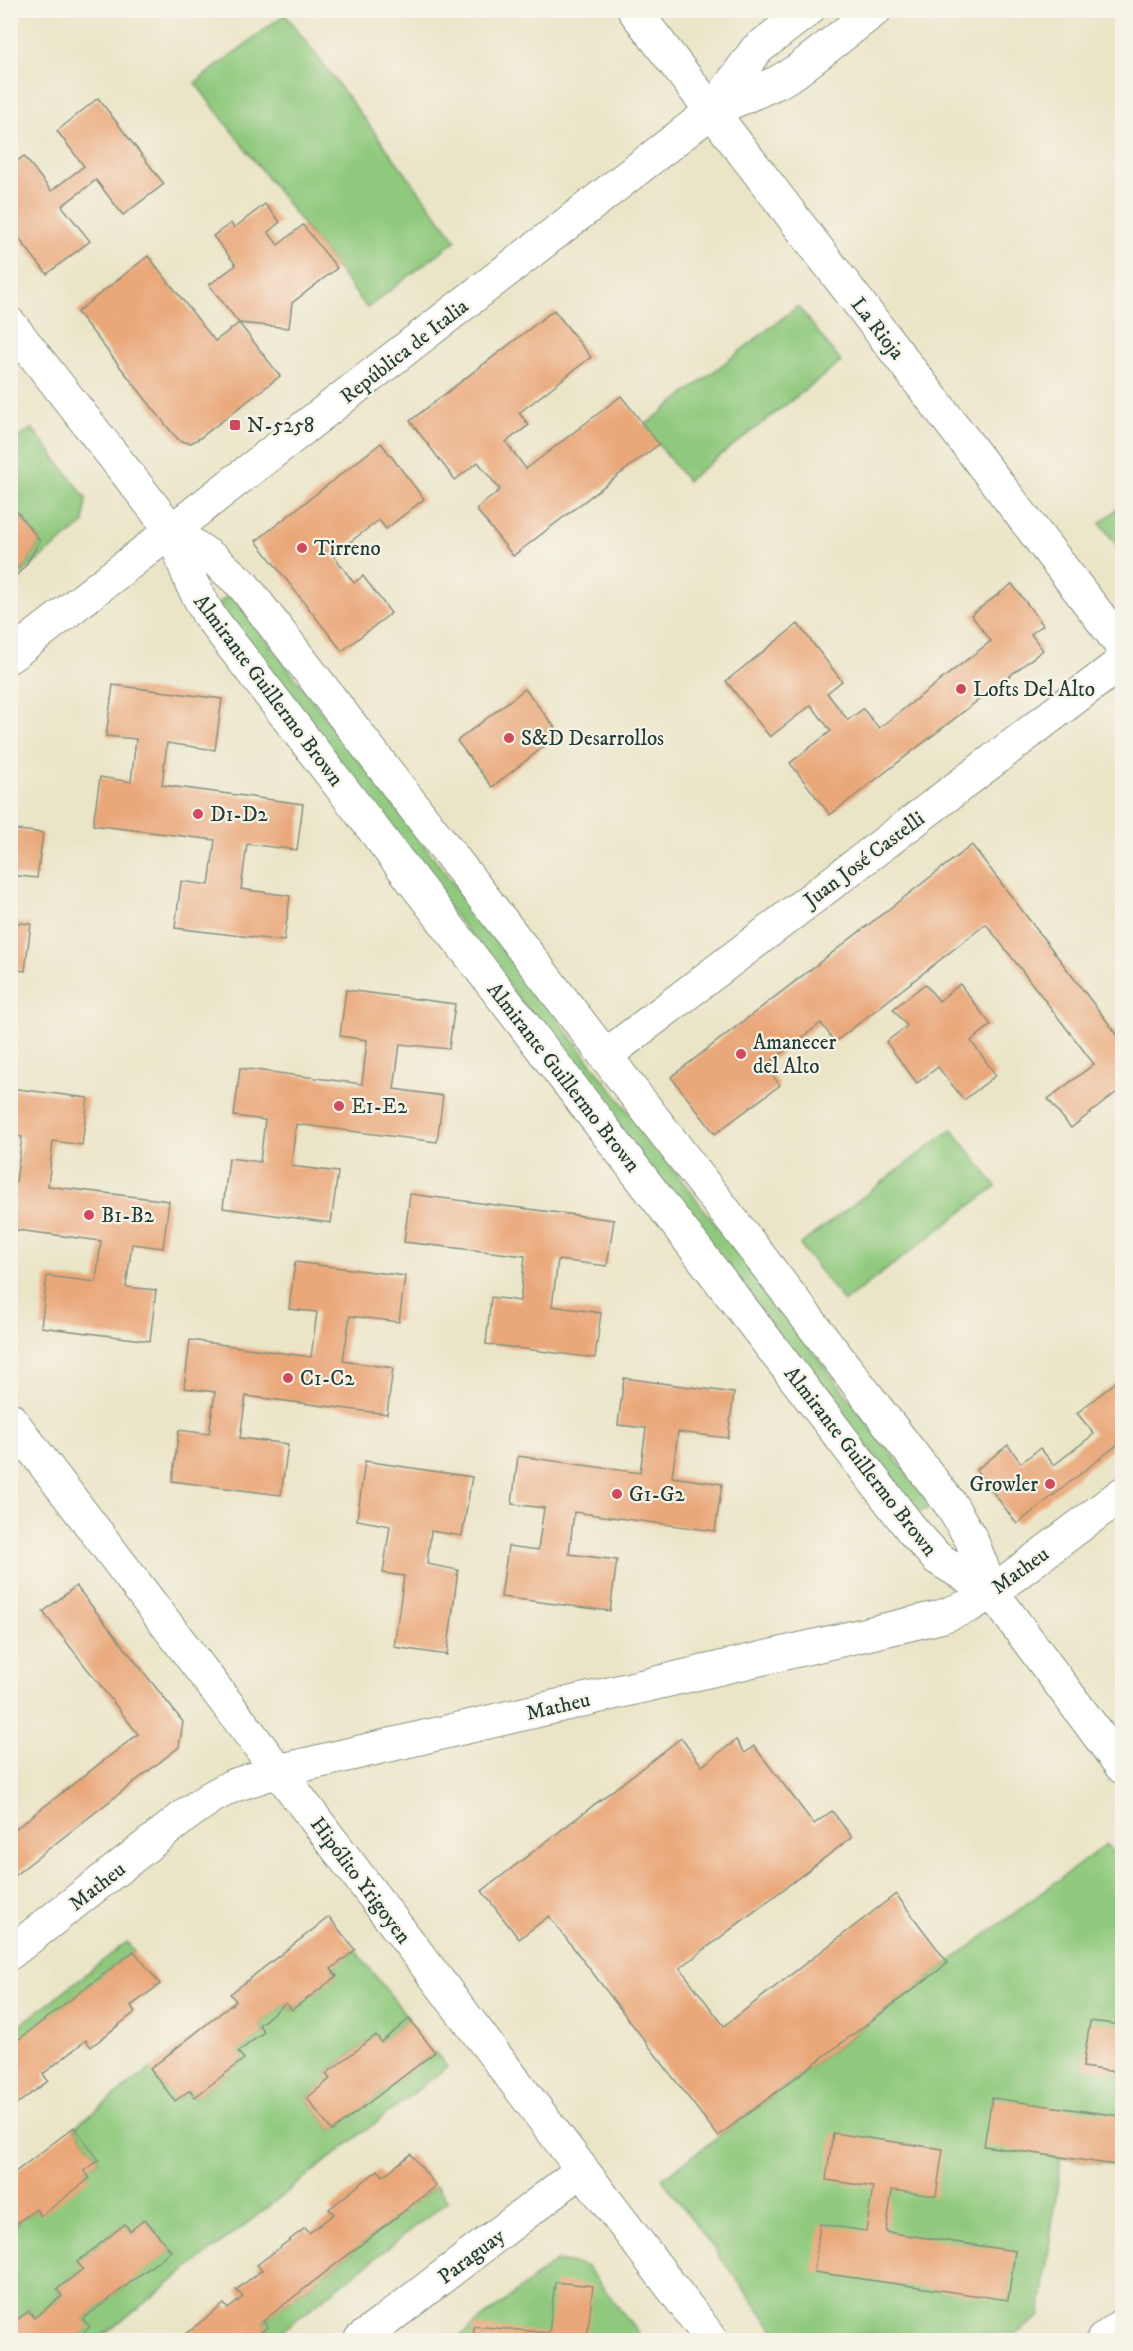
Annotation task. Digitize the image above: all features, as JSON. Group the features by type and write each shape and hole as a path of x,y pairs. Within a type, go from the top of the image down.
{"street":[{"name":"La Rioja","path":"634,10 1122,646"},
{"name":"República de Italia","path":"712,111 756,50 808,10"},
{"name":"República de Italia","path":"10,656 712,111 778,82 795,72 875,10"},
{"name":"Almirante Guillermo Brown","path":"10,324 172,531 191,582 208,614 912,1530 937,1558 992,1592"},
{"name":"Almirante Guillermo Brown","path":"172,531 216,561 243,585 606,1056 951,1505 971,1539 992,1592 1122,1767"},
{"name":"Juan José Castelli","path":"606,1056 1122,662"},
{"name":"Hipólito Yrigoyen","path":"10,1419 712,2340"},
{"name":"Matheu","path":"10,1953 202,1804 232,1786 278,1771 940,1617 969,1606 992,1592 1122,1494"},
{"name":"Paraguay","path":"360,2340 582,2170"},
{"path":"1103,2340 1122,2325"}],"green space":[{"path":"285,14 456,240 367,308 195,83"},
{"path":"798,306 841,362 687,481 644,426"},
{"path":"32,428 86,498 84,523 11,582 26,565 40,541 11,504 11,444"},
{"path":"1122,505 1122,552 1100,523"},
{"path":"228,596 233,597 931,1505 927,1509 922,1511 914,1509 220,612 220,602"},
{"path":"952,1129 996,1186 844,1302 800,1245"},
{"path":"1106,1844 1122,1865 1122,2166 1061,2158 1040,2316 1016,2334 778,2335 662,2179"},
{"path":"127,1942 134,1951 11,2046 11,2032"},
{"path":"355,1950 409,2019 381,2042 375,2036 326,2073 330,2079 307,2098 332,2131 435,2052 447,2067 97,2340 73,2340 89,2327 83,2319 170,2251 146,2219 130,2231 125,2224 77,2261 83,2269 57,2289 62,2296 34,2318 29,2311 11,2325 11,2228 36,2209 41,2215 89,2177 84,2171 99,2160 74,2127 150,2069 175,2101 190,2090 195,2097 243,2059 238,2052 264,2032 259,2025 286,2003 292,2010 336,1976 331,1969"},
{"path":"436,2186 448,2201 270,2340 252,2340 268,2328 263,2321"},
{"path":"556,2261 586,2266 644,2340 455,2340"}],"building":[{"path":"98,98 164,184 123,215 96,180 62,206 90,241 47,274 10,227 10,166 24,156 51,191 84,166 57,131"},
{"path":"265,204 280,222 268,232 278,245 303,225 337,268 292,303 289,328 239,323 209,285 236,265 213,236 231,223 234,228"},
{"path":"148,256 215,341 239,323 280,376 191,443 180,441 173,434 77,312"},
{"path":"554,310 591,357 519,413 529,425 506,442 526,469 621,396 659,444 513,556 476,509 500,490 478,462 455,480 410,421"},
{"name":"Tirreno","path":"381,443 424,499 386,529 379,520 333,555 354,583 363,576 391,613 342,651 256,541"},
{"path":"14,508 40,541 26,565 10,582 10,510"},
{"path":"1012,584 1043,625 1031,634 1043,650 830,815 790,763 831,731 811,705 770,737 726,681 798,624 842,681 827,693 848,720 863,709 879,728 991,641 971,615"},
{"name":"D1-D2","path":"113,685 222,699 215,750 167,743 162,785 303,804 297,850 247,844 241,889 290,896 284,941 175,928 181,881 209,885 215,840 93,825 100,777 131,782 136,739 106,736"},
{"name":"S&D Desarrollos","path":"525,689 560,734 492,787 457,741"},
{"path":"10,829 43,833 37,878 10,875"},
{"path":"972,845 1122,1041 1122,1088 1071,1128 1048,1099 1094,1064 986,924 835,1042 821,1023 765,1066 780,1085 715,1134 671,1077"},
{"path":"10,922 31,924 25,971 10,969"},
{"path":"925,984 939,1001 960,984 991,1025 971,1041 996,1075 964,1100 938,1067 917,1083 886,1042 907,1026 893,1009"},
{"name":"E1-E2","path":"346,990 455,1004 449,1049 400,1044 394,1089 443,1096 437,1142 296,1124 291,1166 338,1172 331,1223 223,1208 229,1158 260,1162 265,1120 234,1116 240,1068 362,1084 367,1040 340,1036"},
{"name":"B1-B2","path":"10,1088 88,1098 82,1145 53,1141 48,1186 169,1201 163,1248 132,1244 126,1287 156,1290 150,1341 41,1327 47,1276 96,1282 101,1241 10,1229 10,1181 16,1182 22,1137 10,1135"},
{"path":"410,1194 614,1220 607,1266 558,1260 552,1306 601,1313 595,1358 486,1344 491,1297 520,1301 525,1256 404,1242"},
{"name":"C1-C2","path":"295,1262 405,1276 399,1322 350,1316 343,1361 393,1368 387,1414 246,1396 240,1438 288,1444 281,1495 172,1481 179,1430 209,1434 215,1392 184,1388 190,1340 311,1357 317,1312 289,1309"},
{"path":"1122,1377 1122,1441 1017,1524 976,1470 1008,1445 1021,1463 1040,1448 1054,1465 1094,1434 1077,1413"},
{"name":"G1-G2","path":"624,1378 734,1393 728,1438 678,1432 672,1477 722,1484 715,1531 574,1512 569,1554 617,1560 610,1611 501,1597 508,1546 538,1550 544,1508 512,1504 518,1456 640,1473 646,1428 618,1425"},
{"path":"365,1461 472,1477 462,1536 431,1531 427,1564 458,1570 447,1655 394,1647 404,1576 383,1573 390,1526 357,1520"},
{"path":"76,1586 183,1722 179,1747 10,1879 10,1833 138,1734 43,1612"},
{"path":"681,1738 702,1766 736,1740 745,1753 754,1746 814,1824 832,1811 852,1837 680,1968 724,2026 896,1894 948,1963 718,2136 549,1916 519,1939 482,1891"},
{"path":"329,1917 355,1950 331,1969 337,1976 292,2010 286,2003 259,2025 264,2032 238,2052 244,2059 195,2097 190,2090 175,2101 150,2069 236,2001 230,1994"},
{"path":"134,1951 160,1984 131,2006 135,2012 91,2047 86,2040 43,2074 48,2081 10,2109 10,2046"},
{"path":"409,2019 435,2052 332,2131 307,2098 330,2079 326,2074 376,2035 381,2042"},
{"path":"1090,2021 1122,2025 1122,2073 1083,2067"},
{"path":"992,2098 1120,2116 1122,2110 1122,2166 984,2146"},
{"path":"74,2127 99,2160 84,2171 90,2178 41,2216 36,2209 10,2228 10,2176"},
{"path":"833,2133 943,2149 936,2196 892,2190 886,2232 1015,2251 1008,2300 814,2272 820,2224 866,2231 873,2187 826,2180"},
{"path":"411,2154 436,2186 263,2321 268,2327 252,2340 182,2340 180,2338 224,2304 228,2309 243,2297 236,2290 262,2270 257,2265 305,2228 309,2233 334,2214 329,2209 378,2170 383,2176"},
{"path":"145,2219 171,2251 83,2319 90,2327 73,2340 10,2340 10,2325 29,2311 34,2318 62,2296 57,2289 83,2269 77,2262 125,2224 130,2231"},
{"path":"555,2282 593,2286 587,2338 594,2340 473,2340 474,2326 549,2333"}],"place":[{"name":"N-5258","path":"235,425"},
{"name":"Tirreno","path":"302,548"},
{"name":"Lofts Del Alto","path":"961,689"},
{"name":"S&D Desarrollos","path":"509,738"},
{"name":"D1-D2","path":"198,814"},
{"name":"Amanecer del Alto","path":"741,1054"},
{"name":"E1-E2","path":"339,1106"},
{"name":"B1-B2","path":"89,1215"},
{"name":"C1-C2","path":"288,1378"},
{"name":"Growler","path":"1050,1484"},
{"name":"G1-G2","path":"617,1494"}]}
